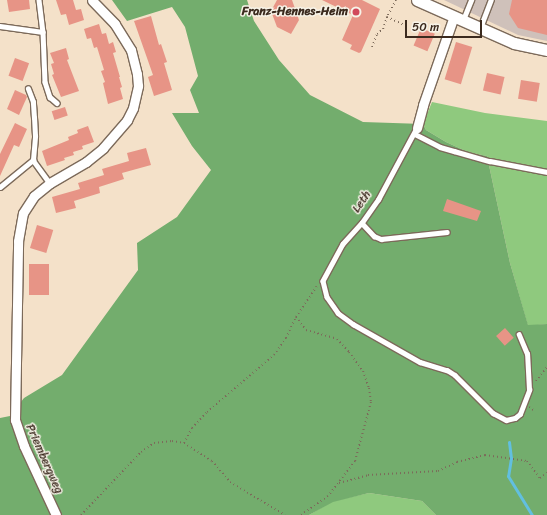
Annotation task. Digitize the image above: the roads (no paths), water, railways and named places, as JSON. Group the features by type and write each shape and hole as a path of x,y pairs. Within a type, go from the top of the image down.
{"street":[{"name":"Priembergweg","path":"56,515 24,446 16,425 14,409 16,269 20,222 23,213 34,196 50,183 86,162 116,135 128,119 136,98 137,74 131,50 115,24 92,0"},
{"path":"417,0 514,43 547,50"},
{"name":"Leth","path":"416,131 423,105 458,18"}],"lane":[{"path":"38,0 42,32 45,82 50,96 57,104"},
{"path":"458,18 471,0"},
{"path":"480,28 491,0"},
{"path":"0,26 42,32"},
{"path":"28,89 33,102 35,136 33,160 50,183"},
{"path":"416,131 440,146 454,151 547,172"},
{"name":"Leth","path":"416,131 379,198 362,223 374,236 381,239 447,232"},
{"path":"0,187 33,160"},
{"path":"362,223 343,244 323,282 330,303 345,318 420,362 447,370 456,375 499,418 510,420 520,414 529,390 527,354 519,335"}],"waterway":[{"path":"509,442 511,458 508,476 532,515"}],"place":[{"name":"Franz-Hennes-Heim","path":"356,12"}]}
